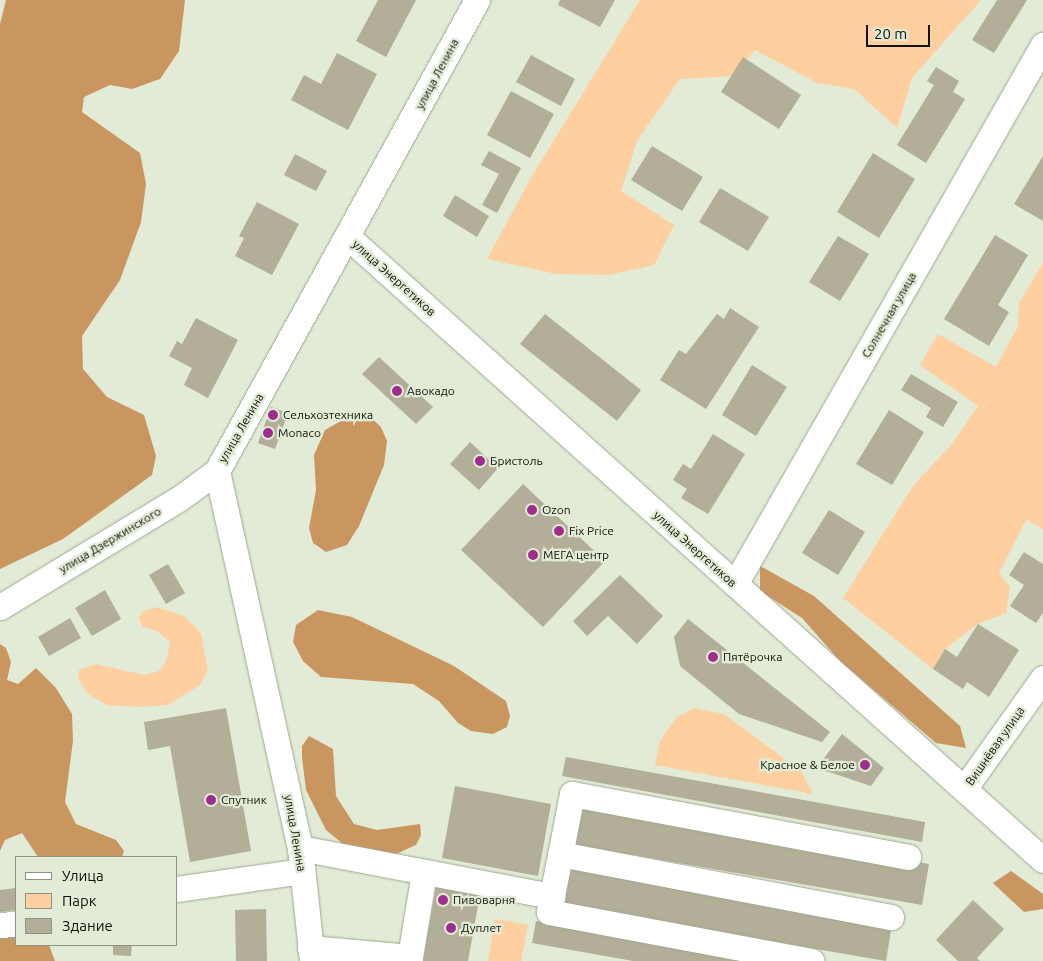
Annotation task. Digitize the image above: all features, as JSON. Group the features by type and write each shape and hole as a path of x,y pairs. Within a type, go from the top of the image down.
{"street":[{"name":"улица Ленина","path":"311,955 301,860 217,470 348,237 477,0"},
{"name":"Солнечная улица","path":"735,584 1043,45"},
{"name":"улица Энергетиков","path":"348,237 1043,860"},
{"name":"улица Дзержинского","path":"0,607 180,498 217,470"},
{"name":"Вишнёвая улица","path":"964,789 1043,678"},
{"path":"811,961 549,912 572,794 908,857"},
{"path":"560,854 892,916"},
{"path":"178,889 301,860 424,872 552,896"},
{"path":"311,955 410,959 424,872"},
{"path":"0,925 15,924"}],"green space":[{"path":"640,0 981,0 912,78 897,128 854,89 817,83 755,50 732,76 680,79 637,141 621,191 674,225 654,265 608,275 556,274 487,259 532,176"},
{"path":"1043,263 1043,529 1026,520 999,573 1010,587 1006,613 978,624 945,649 933,669 843,598 913,486 951,445 978,406 920,365 938,334 996,367 1018,326 1019,303"},
{"path":"156,607 184,616 201,633 208,670 200,685 168,705 140,707 107,705 88,694 78,679 79,670 96,664 145,675 159,671 166,661 170,642 157,631 143,627 139,619 142,612"},
{"path":"694,708 724,714 801,771 813,794 655,765 660,741 677,717"},
{"path":"495,919 528,925 521,961 488,961"}],"shaded area":[{"path":"6,0 185,0 179,51 160,79 132,89 110,85 84,97 82,112 140,153 146,184 141,222 120,280 82,336 83,369 107,397 144,415 156,456 152,475 63,539 0,569 0,24"},
{"path":"355,413 367,414 381,427 387,441 384,465 359,526 347,545 326,552 313,543 309,528 316,490 314,455 325,430"},
{"path":"760,566 814,596 960,726 966,748 936,743 840,661 802,618 760,591"},
{"path":"318,610 352,617 454,666 506,701 510,716 507,727 493,734 471,731 458,723 439,701 413,684 321,677 303,661 293,642 296,625"},
{"path":"0,644 6,648 11,662 7,680 18,684 36,668 56,688 72,714 73,741 65,802 76,824 116,840 124,851 122,856 37,856 22,833 5,840 0,851"},
{"path":"309,736 333,749 336,796 354,824 377,830 420,824 421,835 416,845 396,854 343,844 326,830 306,790 302,746"},
{"path":"1011,871 1043,894 1043,909 1024,912 993,883"},
{"path":"0,932 15,932 15,946 49,946 55,961 0,961"}],"building":[{"path":"378,0 416,0 386,57 356,41"},
{"path":"560,0 615,0 600,27 558,5"},
{"path":"997,0 1027,0 994,53 972,40"},
{"path":"337,53 377,74 348,130 291,100 304,75 321,84"},
{"path":"531,55 575,79 561,106 516,82"},
{"path":"743,57 801,95 779,129 721,92"},
{"path":"936,67 959,81 953,92 965,99 926,163 897,145 934,85 927,81"},
{"path":"511,91 554,114 530,158 487,135"},
{"path":"652,146 703,177 682,211 631,180"},
{"path":"489,151 521,168 497,213 482,205 499,174 481,165"},
{"path":"873,153 915,179 879,238 837,212"},
{"path":"295,154 327,171 316,191 284,175"},
{"path":"1043,156 1043,221 1014,204"},
{"path":"720,188 769,217 748,251 699,222"},
{"path":"455,195 489,216 477,237 443,216"},
{"path":"257,202 299,224 272,275 235,256 244,238 239,236"},
{"path":"995,235 1028,255 998,305 1009,312 989,346 944,319"},
{"path":"838,236 869,254 840,301 809,282"},
{"path":"730,308 759,327 706,409 660,380 679,350 686,354 717,314 724,319"},
{"path":"545,314 641,390 617,421 520,344"},
{"path":"196,318 238,340 208,398 184,385 192,368 169,356 177,341 182,344"},
{"name":"Авокадо","path":"379,357 433,407 416,424 362,374"},
{"path":"752,365 787,387 756,436 722,415"},
{"path":"911,374 958,402 943,427 926,417 931,408 901,390"},
{"path":"271,407 288,413 275,449 258,443"},
{"path":"889,410 924,432 892,485 856,464"},
{"path":"713,434 745,454 708,514 681,498 687,489 673,480 683,464 691,469"},
{"path":"470,442 498,468 479,490 450,464"},
{"name":"МЕГА центр","path":"523,484 605,561 543,627 461,550"},
{"path":"829,510 865,532 838,575 802,553"},
{"path":"1024,552 1043,564 1043,613 1036,623 1010,606 1024,585 1009,575"},
{"path":"168,564 185,593 166,604 149,575"},
{"path":"620,575 663,616 637,644 608,616 587,636 573,621"},
{"path":"105,590 121,619 92,636 75,608"},
{"path":"70,618 81,638 49,656 38,637"},
{"path":"688,619 830,732 822,742 739,714 680,666 674,637"},
{"path":"978,624 1019,650 989,697 967,682 963,689 933,669 945,649 957,657"},
{"name":"Спутник","path":"226,708 251,851 190,862 170,746 148,750 144,722"},
{"path":"842,734 884,768 871,786 817,768"},
{"path":"566,757 925,822 922,842 562,776"},
{"path":"455,786 551,804 538,876 442,858"},
{"path":"582,805 929,864 922,905 575,845"},
{"path":"560,865 892,924 886,961 553,904"},
{"name":"Дуплет","path":"436,887 480,895 468,961 423,961"},
{"path":"15,888 15,910 0,912 0,890"},
{"path":"973,900 1004,929 977,958 980,961 958,961 936,940"},
{"path":"266,909 267,961 236,961 235,910"},
{"path":"536,921 756,961 633,961 532,943"},
{"path":"113,946 132,946 131,956 113,955"}],"place":[{"name":"Авокадо","path":"397,391"},
{"name":"Сельхозтехника","path":"273,415"},
{"name":"Monaco","path":"268,433"},
{"name":"Бристоль","path":"480,461"},
{"name":"Ozon","path":"532,510"},
{"name":"Fix Price","path":"559,531"},
{"name":"МЕГА центр","path":"533,555"},
{"name":"Пятёрочка","path":"713,657"},
{"name":"Красное & Белое","path":"865,765"},
{"name":"Спутник","path":"211,800"},
{"name":"Пивоварня","path":"443,900"},
{"name":"Дуплет","path":"451,928"}]}
